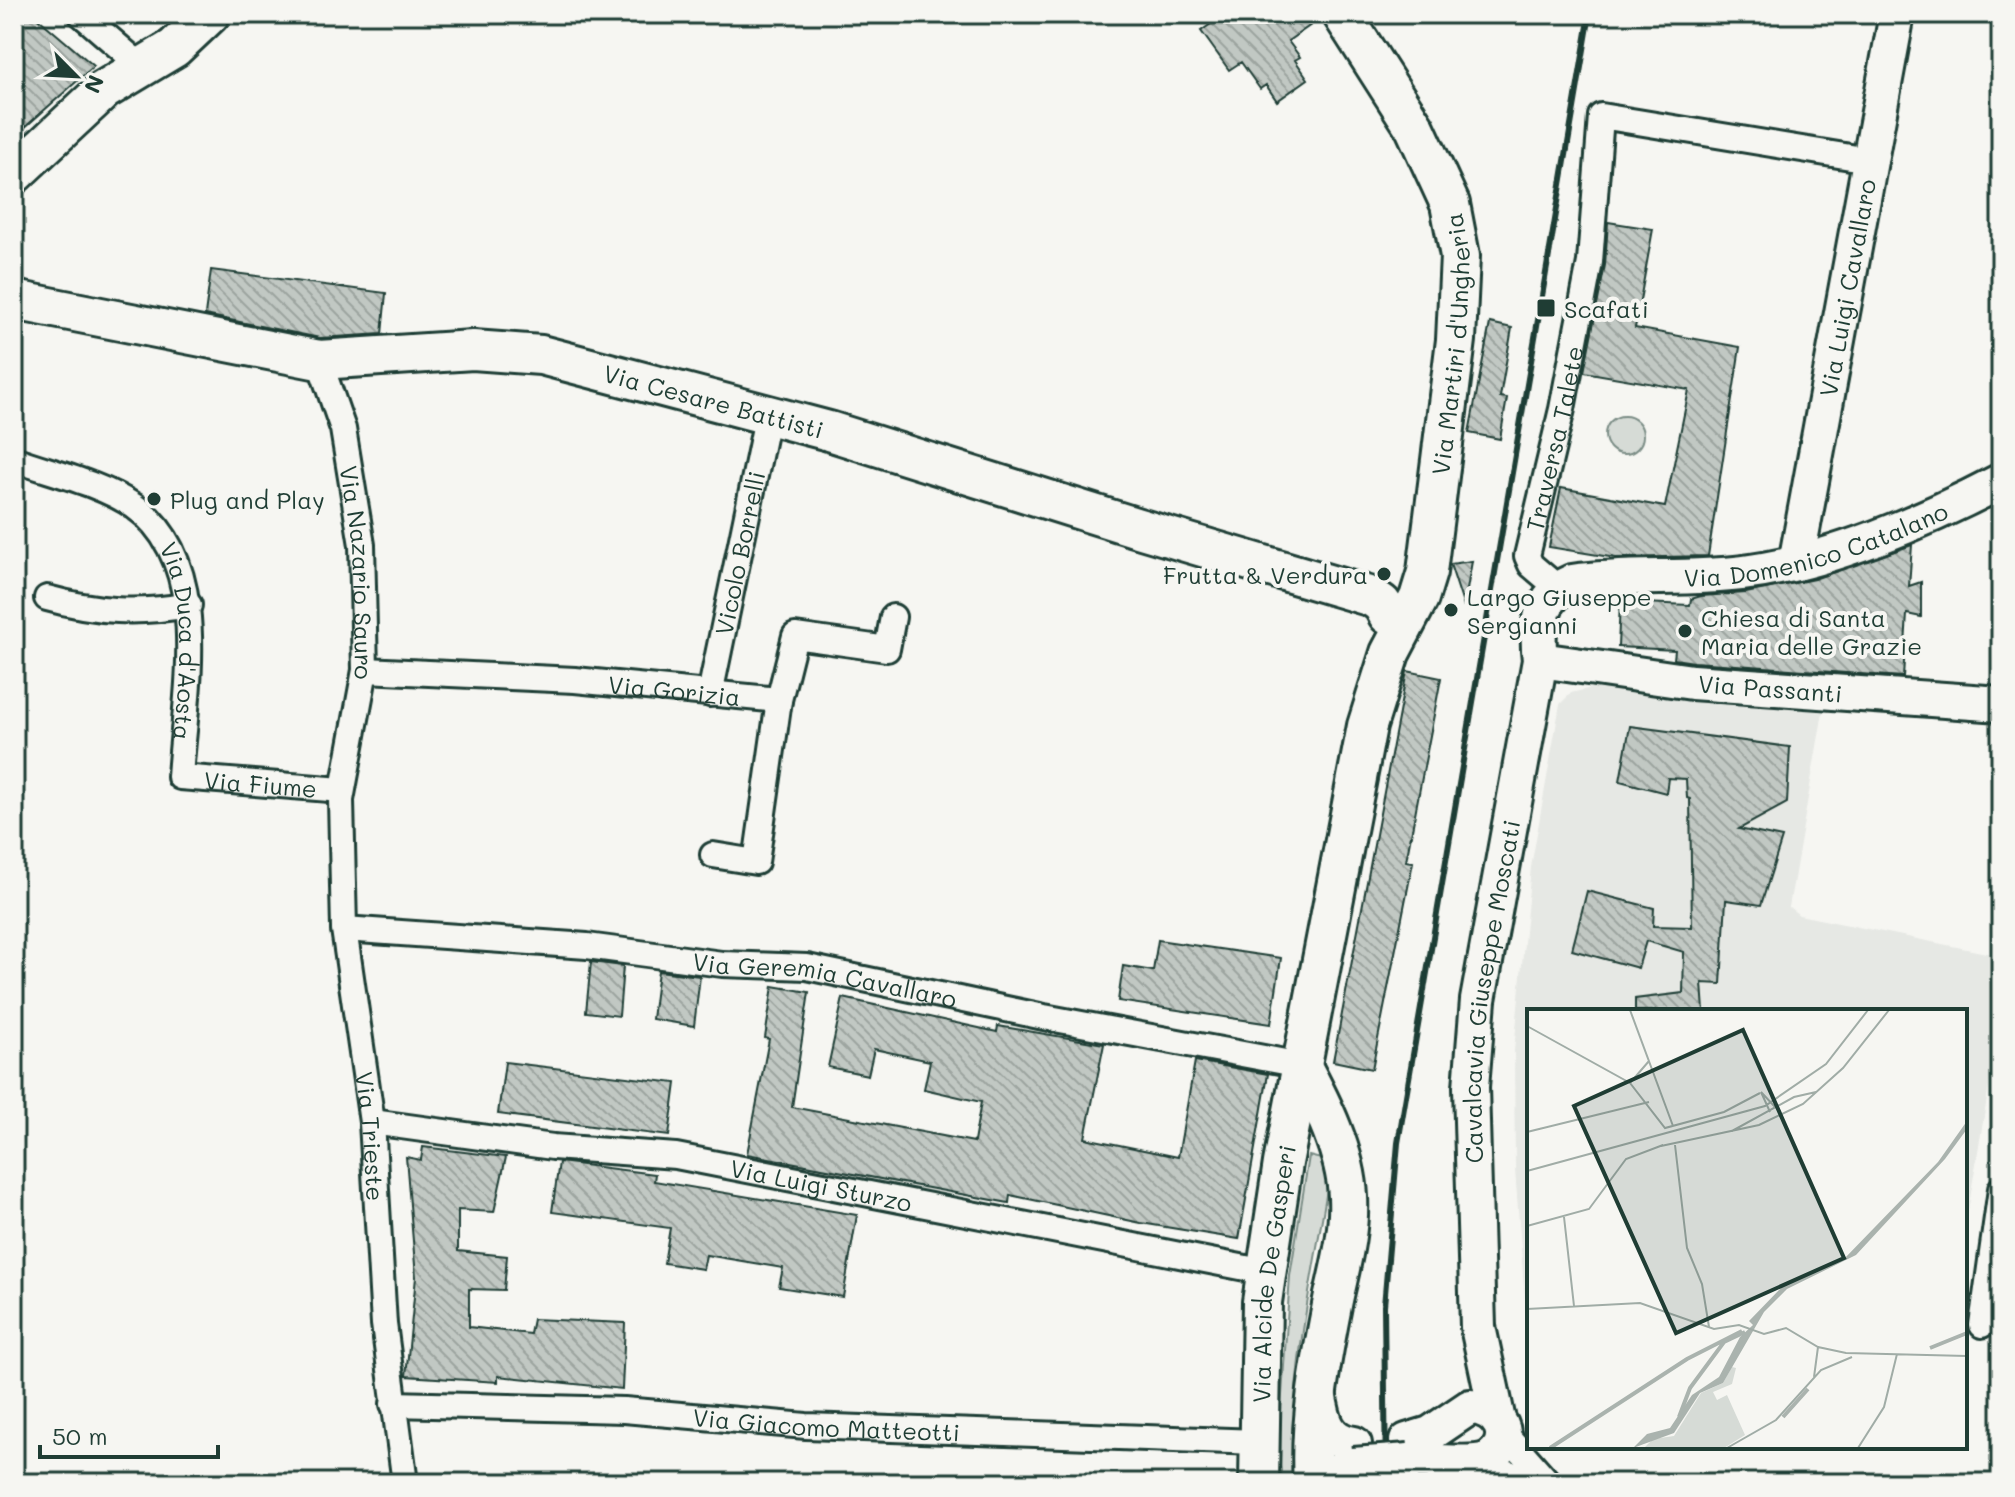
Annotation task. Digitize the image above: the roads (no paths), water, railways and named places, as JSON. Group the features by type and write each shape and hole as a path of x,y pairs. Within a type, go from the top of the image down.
{"main road":[{"path":"14,174 104,90 174,48 210,14"},
{"name":"Via Martiri d'Ungheria","path":"1342,14 1415,128 1450,204 1460,256 1456,340 1433,509 1403,587 1401,612"},
{"name":"Via Cesare Battisti","path":"14,300 319,360 510,350 591,366 768,413 1372,597 1401,612"},
{"name":"Via Alcide De Gasperi","path":"1259,1483 1266,1272 1283,1163 1367,726 1401,612"},
{"name":"Via Alcide De Gasperi","path":"1301,1065 1319,1099 1343,1166 1348,1197 1347,1227 1316,1385 1311,1435 1313,1483"},
{"path":"1283,1163 1292,1150 1311,1140 1331,1148 1343,1166"}],"street":[{"path":"81,14 141,66"},
{"name":"Via Luigi Cavallaro","path":"1796,563 1897,14"},
{"name":"Traversa Talete","path":"1549,580 1527,556 1562,409 1590,262 1601,116 1869,160"},
{"name":"Via Nazario Sauro","path":"319,360 343,429 362,545 365,670 342,790"},
{"name":"Vicolo Borrelli","path":"710,694 768,413"},
{"name":"Via Duca d'Aosta","path":"14,459 104,492 141,512 164,540 177,564 189,605 180,777"},
{"name":"Via Domenico Catalano","path":"1549,580 1746,573 1796,563 1883,533 2000,485"},
{"path":"1540,660 1542,612 1549,580"},
{"path":"47,598 88,609 123,612 189,605"},
{"path":"713,855 756,862 779,700 795,636 887,649 893,617"},
{"name":"Via Passanti","path":"1540,660 1692,682 1996,701"},
{"name":"Cavalcavia Giuseppe Moscati","path":"1540,660 1499,877 1474,1043 1471,1102 1478,1327 1500,1423 1549,1483"},
{"name":"Via Gorizia","path":"365,670 575,680 779,700"},
{"name":"Via Fiume","path":"180,777 342,790"},
{"name":"Via Trieste","path":"342,790 344,929 372,1122 393,1404 405,1483"},
{"name":"Via Geremia Cavallaro","path":"344,929 587,946 722,964 807,967 1044,1017 1301,1065"},
{"name":"Via Luigi Sturzo","path":"372,1122 553,1147 676,1156 1266,1272"},
{"path":"1982,1325 2001,1189"},
{"name":"Cavalcavia Giuseppe Moscati","path":"1450,1418 1468,1376 1478,1327"},
{"path":"1316,1385 1327,1430 1337,1439 1347,1464 1408,1451 1480,1462 1535,1483"},
{"name":"Via Giacomo Matteotti","path":"393,1404 624,1410 836,1427 1258,1442"},
{"path":"1408,1451 1450,1418 1470,1407 1480,1407 1500,1423 1498,1449 1492,1457 1480,1462"}],"railway":[{"path":"1386,1483 1384,1306 1398,1143 1590,14"}],"place":[{"name":"Scafati","path":"1546,308"},
{"name":"Plug and Play","path":"154,499"},
{"name":"Frutta & Verdura","path":"1384,574"},
{"name":"Largo Giuseppe Sergianni","path":"1451,610"},
{"name":"Chiesa di Santa Maria delle Grazie","path":"1685,631"}]}
